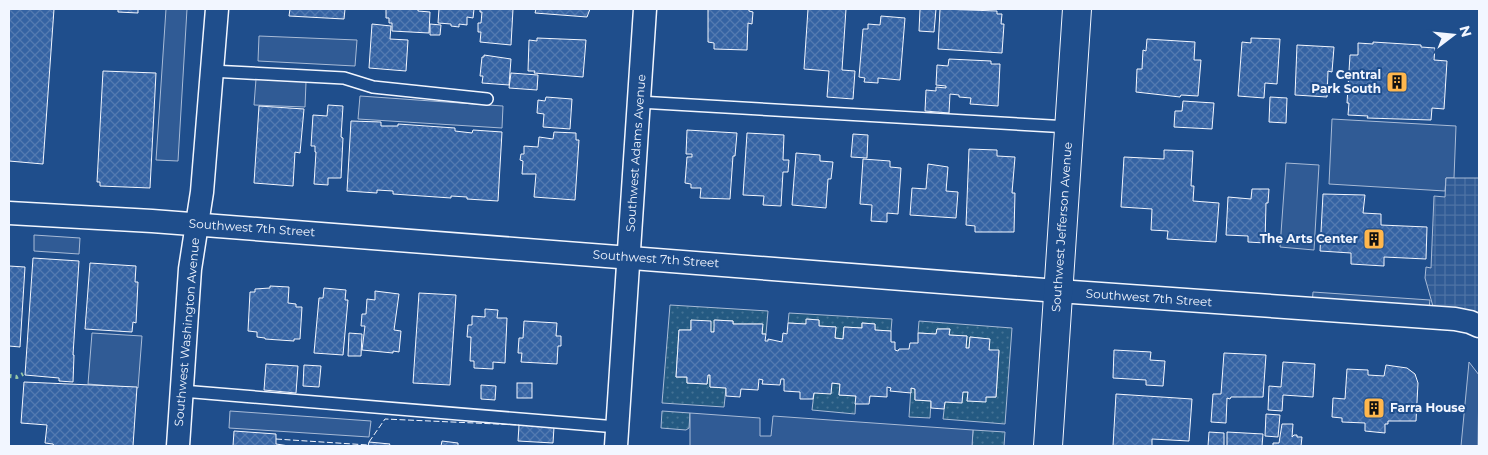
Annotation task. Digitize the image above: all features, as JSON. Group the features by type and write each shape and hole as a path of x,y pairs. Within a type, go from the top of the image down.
{"street":[{"name":"Southwest Washington Avenue","path":"178,446 190,269 202,192 217,9"},
{"name":"Southwest Adams Avenue","path":"616,437 645,9"},
{"name":"Southwest Jefferson Avenue","path":"1048,446 1077,9"},
{"name":"Southwest 7th Street","path":"9,213 197,224 1302,310 1456,319 1479,326"}],"lane":[{"path":"211,71 344,78 373,87 487,99"},
{"path":"639,102 1069,127"},
{"path":"182,391 616,437"}],"shaded area":[{"path":"166,9 187,9 178,161 156,160"},
{"path":"259,36 357,40 355,66 258,61"},
{"path":"256,79 306,82 305,107 254,105"},
{"path":"360,96 503,106 502,128 358,119"},
{"path":"1332,119 1456,126 1454,178 1446,178 1445,191 1329,184"},
{"path":"1286,163 1319,165 1314,250 1280,247"},
{"path":"1446,178 1479,178 1479,321 1434,310 1425,278 1426,267 1431,268 1434,196 1445,197"},
{"path":"34,235 80,238 79,254 34,251"},
{"path":"1313,292 1430,300 1428,315 1312,306"},
{"path":"670,305 768,311 766,334 762,334 762,324 733,324 733,321 715,320 714,332 691,320 691,330 679,330 676,377 687,377 687,383 707,384 708,375 710,375 710,387 726,388 724,407 662,403"},
{"path":"789,313 892,319 891,331 875,330 875,324 862,323 862,328 844,327 843,339 835,338 836,327 819,326 819,320 807,319 806,324 788,323"},
{"path":"919,321 1012,328 1005,424 943,419 945,402 963,392 968,392 967,401 996,397 999,351 989,350 989,339 970,337 969,348 966,348 967,336 949,335 950,329 937,329 936,334 918,333"},
{"path":"92,333 142,336 138,388 88,384"},
{"path":"1469,362 1479,375 1478,446 1461,446"},
{"path":"832,383 840,384 839,395 856,396 855,414 812,410 814,393"},
{"path":"911,388 915,389 915,400 931,401 930,418 909,417"},
{"path":"230,411 371,421 369,437 229,428"},
{"path":"662,411 690,413 689,428 686,430 661,428"},
{"path":"690,413 760,418 760,436 771,436 773,416 973,430 972,446 690,446"},
{"path":"973,430 1005,432 1004,446 972,446"}],"building":[{"path":"9,9 54,9 43,164 9,161"},
{"path":"118,9 138,9 138,13 118,12"},
{"path":"290,9 345,9 344,19 289,16"},
{"path":"386,9 418,9 418,11 430,12 429,33 392,31 392,23 389,23 389,18 386,18"},
{"path":"439,9 474,9 473,18 467,17 467,25 459,24 459,27 438,23"},
{"path":"480,9 513,9 511,45 480,42 481,32 478,32 478,23 481,23 482,12 480,12"},
{"path":"536,9 590,9 587,17 535,13"},
{"path":"708,9 749,9 749,11 753,12 752,24 748,23 747,50 714,49 714,43 708,42"},
{"path":"808,9 846,9 842,70 855,71 853,99 827,97 829,71 804,69"},
{"path":"920,9 936,9 934,32 919,31"},
{"path":"940,9 997,11 997,14 1002,14 1001,24 1004,24 1002,53 938,49"},
{"path":"881,16 905,18 900,80 878,78 878,83 864,82 865,78 859,77 863,29 868,29 868,24 880,25"},
{"path":"372,24 391,26 390,39 408,40 406,71 369,68"},
{"path":"430,24 441,25 440,35 430,35"},
{"path":"537,38 586,40 583,77 528,71 529,40 537,41"},
{"path":"1251,38 1280,39 1277,84 1265,83 1264,98 1238,96 1242,42 1251,43"},
{"path":"1147,39 1195,42 1194,60 1201,60 1198,96 1181,95 1180,97 1136,92 1137,69 1142,69 1143,50 1146,51"},
{"name":"Central Park South","path":"1373,42 1421,45 1421,47 1435,48 1434,60 1447,61 1444,109 1432,108 1431,120 1367,118 1368,116 1348,115 1350,55 1358,55 1358,43 1373,44"},
{"path":"1297,45 1334,47 1332,72 1328,71 1327,97 1295,95"},
{"path":"484,55 511,59 509,85 482,83 483,76 480,76 482,57"},
{"path":"949,59 991,61 991,64 1000,64 998,106 970,104 971,98 950,94 949,113 925,111 926,90 936,91 936,87 946,88 946,86 936,85 937,65 948,66"},
{"path":"103,71 156,73 150,188 100,186 100,182 97,182"},
{"path":"511,73 538,75 537,90 509,88"},
{"path":"546,97 572,99 570,129 543,127 544,114 537,113 538,100 545,101"},
{"path":"1270,97 1287,98 1286,123 1269,122"},
{"path":"1183,101 1214,103 1212,129 1174,127 1175,111 1182,111"},
{"path":"328,105 343,106 341,178 328,178 328,185 314,184 316,152 315,146 311,146 313,115 327,116"},
{"path":"259,106 304,109 300,153 295,152 293,186 254,183"},
{"path":"351,121 381,122 381,126 398,126 398,124 455,128 455,131 472,133 473,130 502,132 498,201 467,199 467,197 451,196 451,198 393,194 393,191 377,190 377,193 347,191"},
{"path":"687,130 737,133 735,156 733,156 730,199 700,198 701,188 691,188 691,184 685,183 687,157 692,157 692,154 686,154"},
{"path":"554,132 576,133 576,140 579,140 575,200 534,197 536,174 522,174 523,161 520,160 521,154 524,154 524,146 538,147 539,137 553,139"},
{"path":"747,133 784,135 783,160 789,160 788,172 783,172 781,206 763,205 764,196 743,195"},
{"path":"853,134 868,135 867,158 851,157"},
{"path":"969,149 997,150 997,156 1015,157 1012,193 1015,193 1014,232 975,232 975,226 966,225"},
{"path":"1164,150 1193,151 1191,186 1194,186 1193,201 1219,203 1216,242 1167,239 1168,231 1151,230 1152,209 1121,207 1124,157 1164,159"},
{"path":"796,153 820,155 820,161 833,162 831,179 828,179 826,208 792,205"},
{"path":"863,159 890,161 890,167 901,168 898,214 887,213 887,222 871,221 872,205 860,204"},
{"path":"928,164 948,167 946,191 958,192 956,218 910,215 912,188 926,189"},
{"path":"1252,189 1269,189 1268,203 1266,203 1265,243 1248,242 1248,236 1226,235 1228,197 1251,199"},
{"name":"The Arts Center","path":"1323,194 1365,195 1363,213 1381,214 1381,225 1427,227 1426,259 1384,257 1384,266 1351,264 1351,253 1320,251"},
{"path":"33,258 79,261 73,382 59,381 59,378 25,375"},
{"path":"90,263 136,266 135,282 138,282 136,323 133,322 132,332 85,329"},
{"path":"9,266 25,267 20,347 9,346"},
{"path":"270,286 289,287 288,303 296,304 296,307 302,307 300,339 294,339 294,341 265,339 257,337 257,332 248,331 250,292 255,292 255,289 270,288"},
{"path":"324,288 346,290 345,300 348,300 343,355 314,353 319,298 323,298"},
{"path":"375,291 399,294 394,330 401,331 399,352 362,350 365,326 361,326 362,314 366,314 367,299 375,300"},
{"path":"419,293 456,295 450,385 413,383"},
{"path":"485,309 498,310 497,318 507,318 505,363 493,362 493,369 474,368 474,361 470,361 471,337 467,337 468,325 472,325 472,316 485,317"},
{"path":"806,319 819,320 819,326 836,327 835,338 843,339 844,327 862,328 862,323 875,324 875,330 891,331 891,342 895,342 895,350 898,351 899,349 909,349 910,343 918,343 918,333 936,334 937,329 950,329 949,335 967,336 966,348 969,348 970,337 990,339 989,350 999,350 996,397 986,397 986,402 967,401 968,392 963,392 962,403 945,402 944,409 931,408 931,401 915,400 915,389 911,388 911,393 890,391 891,388 887,387 887,397 870,396 869,404 855,404 856,396 839,395 840,384 832,383 831,394 814,393 813,399 800,399 800,392 784,391 784,379 781,379 780,385 762,384 763,380 759,379 758,390 741,389 740,397 726,396 726,388 710,387 710,375 708,375 707,384 687,383 687,377 676,377 679,330 691,330 691,320 711,321 711,332 714,332 714,320 733,321 733,324 763,324 762,334 766,334 765,341 768,341 768,339 782,342 783,333 787,334 788,323 806,324"},
{"path":"524,321 557,323 556,336 561,336 561,346 558,346 557,364 521,362 522,353 518,353 519,338 523,338"},
{"path":"349,333 362,334 361,356 348,356"},
{"path":"1114,350 1151,352 1150,360 1165,361 1163,386 1146,385 1146,380 1113,378"},
{"path":"1224,353 1266,355 1263,397 1227,398 1226,423 1211,422 1213,394 1221,394"},
{"path":"1283,362 1315,364 1313,397 1283,395 1282,411 1268,410 1269,386 1281,387"},
{"path":"266,364 298,366 296,393 264,390"},
{"path":"304,365 321,366 319,387 303,386"},
{"name":"Farra House","path":"1386,365 1407,368 1415,374 1418,383 1416,421 1388,421 1388,424 1385,424 1385,433 1365,431 1365,423 1342,422 1342,418 1332,417 1333,398 1345,399 1347,369 1368,370 1368,375 1384,376"},
{"path":"24,382 137,387 133,446 54,446 53,444 45,443 47,425 21,423"},
{"path":"517,383 532,383 532,398 517,398"},
{"path":"481,385 496,386 495,400 481,399"},
{"path":"1116,394 1192,399 1189,441 1152,439 1152,446 1113,446"},
{"path":"1266,414 1280,415 1278,437 1265,436"},
{"path":"1282,424 1293,424 1292,437 1297,435 1297,437 1302,437 1301,446 1273,446 1273,443 1279,443"},
{"path":"519,425 554,427 553,443 518,441"},
{"path":"234,431 276,434 276,444 289,446 233,446"},
{"path":"1209,432 1224,433 1224,446 1208,446"},
{"path":"1227,432 1263,434 1262,446 1227,446"},
{"path":"442,441 458,443 458,446 441,446"},
{"path":"369,442 390,444 389,446 368,446"}],"hedge":[{"path":"9,376 17,377 23,374"}],"fence":[{"path":"369,442 385,419 519,425"},
{"path":"276,439 368,445"}],"place":[{"name":"Central Park South","path":"1397,82"},
{"name":"The Arts Center","path":"1374,239"},
{"name":"Farra House","path":"1374,408"}]}
